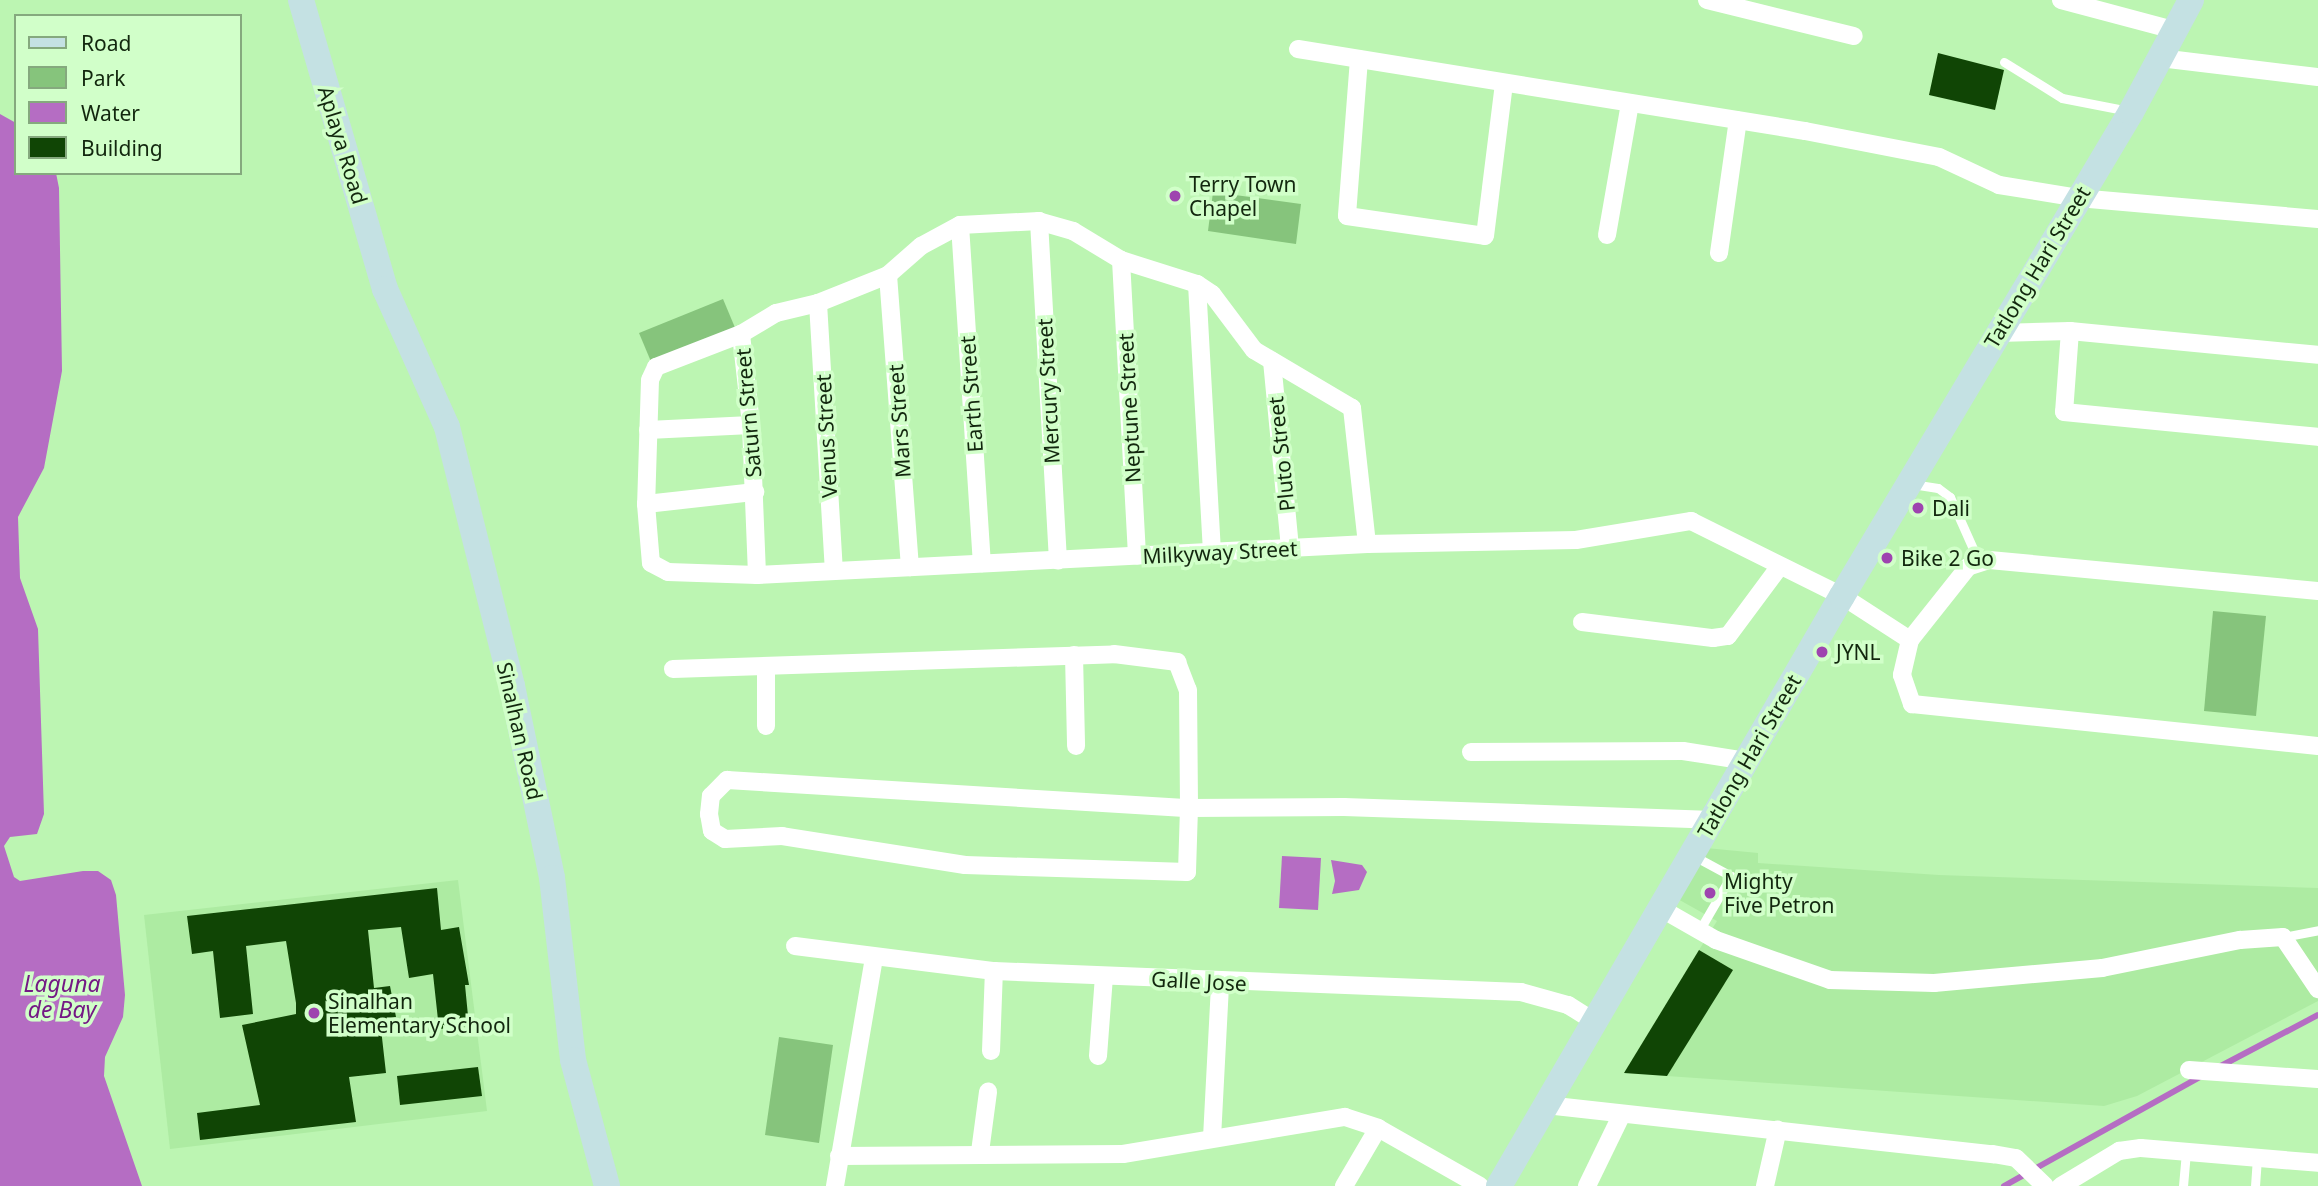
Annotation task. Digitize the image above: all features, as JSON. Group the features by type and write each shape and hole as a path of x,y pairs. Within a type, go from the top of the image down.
{"street":[{"name":"Aplaya Road","path":"301,0 385,289"},
{"path":"1707,0 1854,36"},
{"path":"2060,0 2174,30"},
{"name":"Tatlong Hari Street","path":"1499,1186 1597,1023 1660,908 1842,596 2131,112 2191,0"},
{"path":"1298,49 1738,120 1940,157 1999,185 2078,198 2318,219"},
{"path":"2160,58 2318,77"},
{"path":"1359,59 1347,216 1485,236 1504,82"},
{"path":"1607,235 1630,103"},
{"path":"1719,254 1738,120"},
{"name":"Saturn Street","path":"757,575 751,425 741,334 776,313 818,303 888,275 921,246 960,225 1039,221 1073,231 1121,260 1197,284 1212,294 1254,349 1272,361 1301,374 1352,408 1367,544"},
{"name":"Mercury Street","path":"1039,221 1058,560"},
{"name":"Earth Street","path":"960,225 982,563"},
{"name":"Neptune Street","path":"1121,260 1137,556"},
{"name":"Mars Street","path":"888,275 910,567"},
{"path":"1197,284 1212,553"},
{"name":"Sinalhan Road","path":"385,289 447,427 512,686 552,878 573,1060 607,1186"},
{"name":"Venus Street","path":"818,303 834,569"},
{"path":"1998,333 2070,331 2318,355"},
{"path":"2070,331 2064,412 2318,437"},
{"path":"741,334 656,367 650,380 646,504 755,492"},
{"name":"Pluto Street","path":"1272,361 1290,548"},
{"path":"648,430 751,425"},
{"name":"Milkyway Street","path":"646,504 651,562 668,572 757,575 1367,544 1603,539 1691,521 1842,596 1910,640"},
{"path":"2318,591 1989,560 1979,562 1968,567 1910,640 1902,675 1912,704 2318,746"},
{"path":"1582,622 1728,636 1780,566"},
{"path":"1074,655 1076,746"},
{"path":"673,669 1074,655 1154,656 1177,662 1188,690 1189,808 1187,872 965,865 782,836 725,839 712,831 709,814 711,796 727,780 1189,808 1344,807 1713,820"},
{"path":"766,666 766,726"},
{"path":"1471,752 1683,751 1747,761"},
{"path":"1660,908 1699,931 1830,980 1934,983 2102,968 2240,940 2283,937 2318,989"},
{"name":"Galle Jose","path":"795,946 874,959 994,971 1220,983 1521,992 1568,1005 1597,1023"},
{"path":"835,1186 874,959"},
{"path":"990,1051 994,971"},
{"path":"1098,1056 1104,976"},
{"path":"1212,1138 1220,983"},
{"path":"2189,1070 2318,1079"},
{"path":"980,1152 988,1092"},
{"path":"1546,1105 1778,1129 2015,1158 2043,1184"},
{"path":"1587,1186 1622,1114"},
{"path":"839,1156 980,1152 1123,1154 1345,1117 1378,1128 1480,1186"},
{"path":"1344,1186 1378,1128"},
{"path":"1765,1186 1778,1129"},
{"path":"2061,1186 2119,1151 2186,1152 2318,1163"}],"lane":[{"path":"2004,62 2062,98 2131,112"},
{"path":"1909,484 1938,488 1950,497 1979,562"},
{"path":"1692,855 1731,876 1699,931"},
{"path":"2283,937 2318,930"},
{"path":"2183,1186 2186,1152"},
{"path":"2255,1186 2257,1158"}],"shaded area":[{"path":"1706,848 1758,853 1758,863 1939,875 2318,888 2318,1001 2137,1096 2104,1106 1667,1076 1699,950 1717,921 1676,898"},
{"name":"Sinalhan Elementary School","path":"458,880 487,1111 170,1149 144,915"}],"green space":[{"path":"1213,192 1301,204 1296,244 1208,231"},
{"path":"723,299 736,330 652,364 639,333"},
{"path":"2213,611 2266,616 2256,716 2204,711"},
{"path":"779,1037 833,1045 819,1143 765,1135"}],"water":[{"name":"Laguna de Bay","path":"0,114 14,122 14,175 56,175 59,188 62,371 44,468 18,517 20,578 38,629 44,814 37,834 10,837 4,846 14,877 20,881 83,871 98,871 111,880 116,895 125,995 123,1017 105,1057 104,1076 142,1186 0,1186"},
{"path":"1282,856 1321,858 1318,910 1279,908"},
{"path":"1331,860 1362,865 1367,872 1359,890 1332,894 1335,881"}],"building":[{"path":"1938,53 2004,70 1995,110 1929,95"},
{"path":"437,888 441,930 459,927 469,985 465,985 469,1026 439,1029 433,974 409,978 401,927 368,930 374,988 390,986 396,1017 380,1020 386,1073 349,1077 356,1122 200,1140 197,1113 260,1105 242,1025 296,1014 296,1003 286,941 246,946 253,1014 220,1018 213,951 192,954 187,916"},
{"path":"1699,950 1733,970 1667,1076 1624,1073"},
{"path":"478,1067 482,1096 400,1105 397,1076"}],"waterway":[{"path":"2217,1068 2318,1015"},
{"path":"2004,1186 2202,1076"}],"place":[{"name":"Terry Town Chapel","path":"1175,196"},
{"name":"Dali","path":"1918,508"},
{"name":"Bike 2 Go","path":"1887,558"},
{"name":"JYNL","path":"1822,652"},
{"name":"Mighty Five Petron","path":"1710,893"},
{"name":"Sinalhan Elementary School","path":"314,1013"}]}
